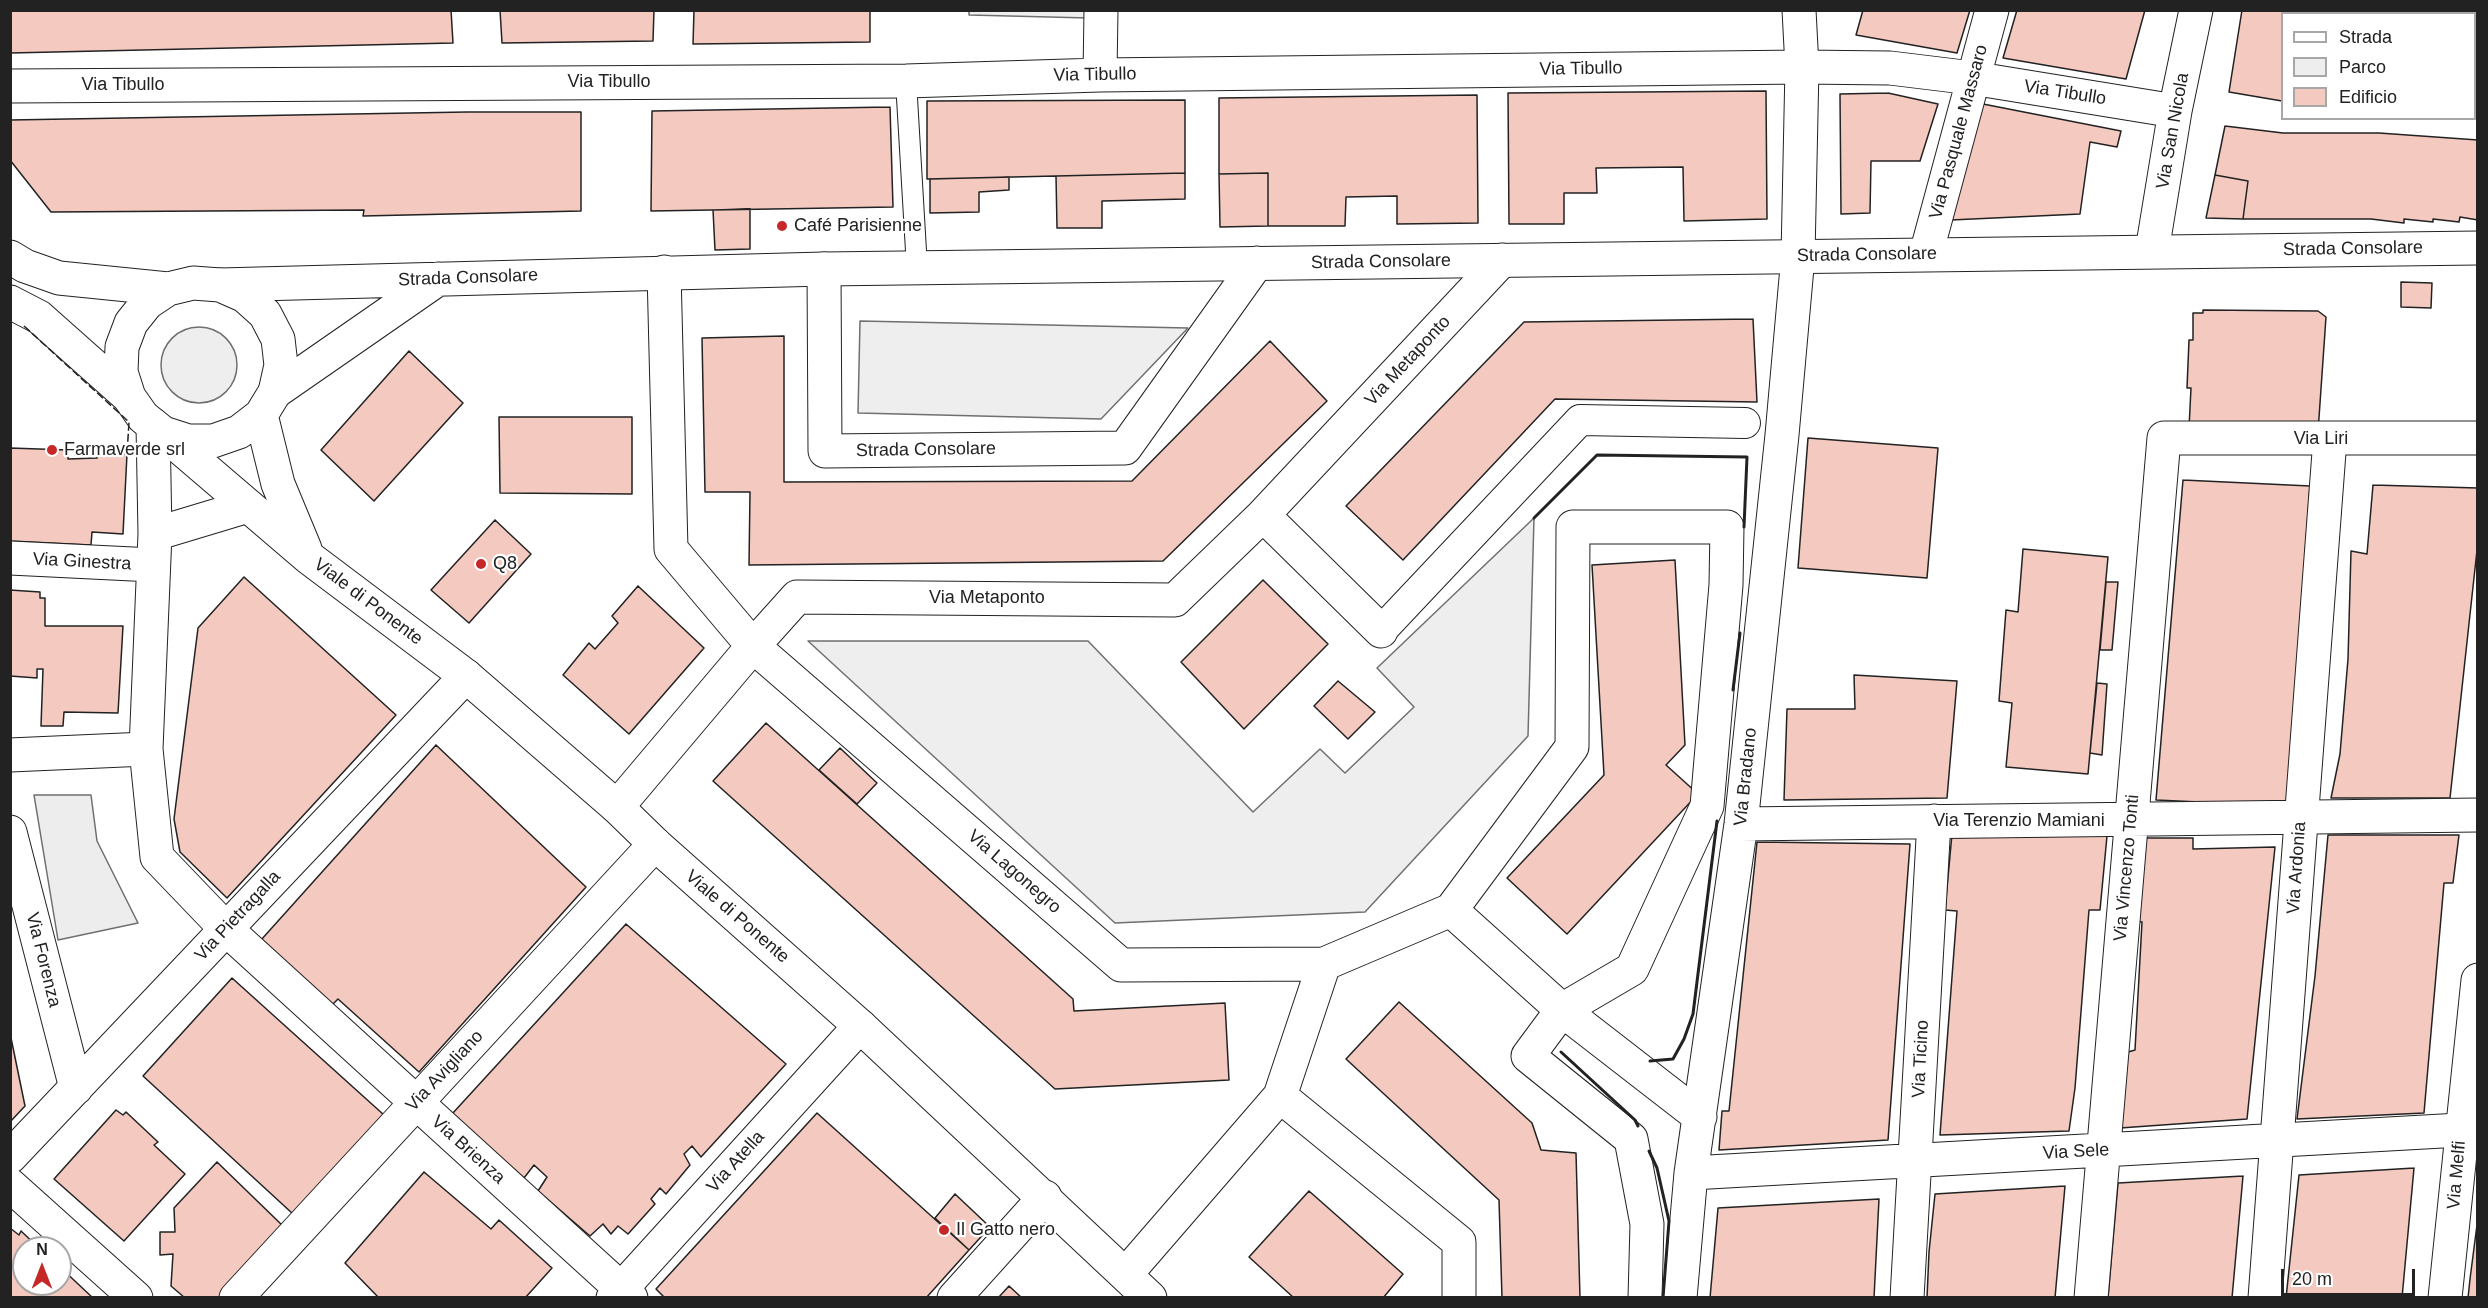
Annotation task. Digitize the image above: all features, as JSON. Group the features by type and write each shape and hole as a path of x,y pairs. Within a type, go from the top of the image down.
{"street":[{"path":"1100,75 1101,10"},
{"name":"Via Bradano","path":"1680,1298 1691,1173 1741,824 1798,256 1802,67 1799,10"},
{"name":"Via Pasquale Massaro","path":"1926,254 1992,10"},
{"name":"Via San Nicola","path":"2152,251 2175,111 2196,10"},
{"name":"Via Tibullo","path":"10,86 906,81 1100,75 1890,68 1972,78 2175,111"},
{"name":"Strada Consolare","path":"220,285 824,269 2478,248"},
{"name":"Viale di Ponente","path":"10,257 25,266 59,278 168,289 193,283 220,285 245,296 265,314 278,339 281,365 268,404 278,484 308,557"},
{"name":"Via Metaponto","path":"617,807 797,597 1175,600 1263,515 1502,260"},
{"name":"Strada Consolare","path":"824,269 825,451 1125,448 1257,263"},
{"path":"664,272 671,549 753,646"},
{"path":"226,929 157,857 146,749 158,429 188,441 213,441 239,432 268,404 438,279"},
{"name":"Viale di Ponente","path":"129,396 122,372 122,347 131,323 147,303 168,289"},
{"name":"Viale di Ponente","path":"10,302 39,317 129,396 143,417 308,557 466,676 617,807 655,844 860,1026 1045,1197 1150,1298"},
{"path":"1263,515 1382,631 1580,420 1745,423"},
{"name":"Via Liri","path":"2164,438 2478,438"},
{"name":"Via Vincenzo Tonti","path":"2091,1298 2164,438"},
{"name":"Via Ardonia","path":"2265,1298 2330,439"},
{"path":"154,550 248,506"},
{"path":"1126,1274 1280,1096 1324,964 1451,910 1572,747 1573,527 1727,527 1726,585 1707,806 1632,969 1562,1010 1527,1056 1631,1139 1647,1224 1645,1298"},
{"name":"Via Ginestra","path":"10,558 154,550"},
{"path":"1726,585 1765,584"},
{"name":"Via Lagonegro","path":"753,646 1121,964 1324,964"},
{"name":"Via Pietragalla","path":"10,1157 466,676"},
{"path":"10,755 146,749"},
{"name":"Via Terenzio Mamiani","path":"1741,824 2478,815"},
{"name":"Via Ticino","path":"1907,1298 1934,821"},
{"name":"Via Forenza","path":"10,832 76,1088"},
{"name":"Via Avigliano","path":"236,1298 655,844"},
{"path":"1451,910 1562,1010 1700,1116"},
{"name":"Via Brienza","path":"226,929 622,1294"},
{"name":"Via Melfi","path":"2445,1298 2469,1129 2478,980"},
{"name":"Via Atella","path":"622,1294 860,1026"},
{"path":"1280,1096 1459,1242 1459,1298"},
{"name":"Via Sele","path":"1691,1173 2469,1129"},
{"path":"10,1185 136,1298"},
{"path":"954,1298 1045,1197"}],"lane":[{"path":"906,81 916,268"}],"green space":[{"path":"969,10 1089,11 1089,18 969,15"},
{"path":"860,321 1188,328 1101,419 858,413"},
{"path":"192,327 206,327 220,333 231,344 237,358 234,380 226,392 206,403 192,403 178,397 167,386 161,372 161,358 167,344 178,333"},
{"path":"1534,518 1528,736 1365,912 1115,923 808,641 1088,641 1253,812 1320,749 1345,773 1414,707 1377,668"}],"shaded area":[{"path":"34,795 91,795 97,841 138,923 58,940"}],"building":[{"path":"10,10 451,10 453,43 10,53"},
{"path":"500,10 654,10 653,41 502,43"},
{"path":"694,10 870,10 870,42 693,44"},
{"path":"1863,10 1970,10 1957,53 1856,35"},
{"path":"2017,10 2145,10 2126,79 2003,58"},
{"path":"2242,10 2300,10 2300,12 2281,12 2281,101 2229,92"},
{"path":"1766,91 1767,219 1684,221 1683,167 1596,168 1597,193 1564,193 1564,224 1509,224 1508,93"},
{"path":"1888,93 1938,104 1920,161 1871,161 1870,213 1841,214 1840,94"},
{"path":"1477,95 1478,223 1397,224 1397,196 1346,197 1345,226 1268,226 1268,173 1219,174 1219,98"},
{"path":"1185,100 1185,173 927,179 927,101"},
{"path":"1983,104 2121,131 2117,147 2090,142 2080,214 1951,220"},
{"path":"890,107 893,207 651,211 652,111"},
{"path":"581,112 581,211 363,216 364,210 51,212 10,160 10,120"},
{"path":"2225,126 2283,133 2379,133 2478,140 2478,220 2460,217 2459,222 2404,219 2404,223 2371,219 2243,219 2248,181 2215,175"},
{"path":"1185,173 1185,199 1102,201 1102,228 1057,228 1056,176"},
{"path":"1268,173 1268,226 1220,227 1219,174"},
{"path":"2215,175 2248,181 2243,219 2206,218"},
{"path":"1009,177 1009,190 979,192 979,212 930,213 930,179"},
{"path":"750,209 750,249 715,250 713,210"},
{"path":"2401,282 2432,283 2431,308 2401,307"},
{"path":"2203,310 2318,311 2326,317 2318,432 2189,428 2191,388 2187,388 2189,340 2193,340 2193,313 2203,313"},
{"path":"1753,319 1757,402 1555,399 1403,560 1346,506 1524,322"},
{"path":"784,336 784,482 1132,481 1270,341 1327,401 1163,561 749,565 750,492 705,492 702,338"},
{"path":"409,351 463,403 374,501 321,450"},
{"path":"499,417 632,417 632,494 500,493"},
{"path":"1808,438 1938,448 1927,578 1798,568"},
{"path":"10,448 68,450 68,459 97,458 98,453 127,454 123,534 92,532 91,545 10,541"},
{"path":"2183,480 2310,486 2287,806 2156,800"},
{"path":"2373,485 2478,488 2478,541 2450,798 2331,798 2340,754 2348,659 2351,551 2367,554"},
{"path":"495,520 531,554 469,623 431,590"},
{"path":"2023,549 2108,557 2088,774 2006,767 2012,703 1999,701 2006,610 2018,612"},
{"path":"1675,560 1685,745 1666,765 1698,794 1567,934 1507,878 1604,775 1592,565"},
{"path":"244,577 396,715 227,898 180,852 174,819 198,628"},
{"path":"1263,580 1328,644 1244,729 1181,662"},
{"path":"2106,582 2118,582 2112,650 2100,650"},
{"path":"638,586 704,648 629,734 563,675 589,643 595,649 618,623 612,616"},
{"path":"10,590 40,592 40,598 45,598 45,626 123,626 118,713 64,712 63,726 41,726 43,669 37,669 37,678 10,676"},
{"path":"1854,675 1957,681 1947,798 1784,800 1787,709 1855,709"},
{"path":"1338,681 1375,712 1348,739 1314,706"},
{"path":"2097,683 2107,684 2102,755 2090,753"},
{"path":"766,723 1073,999 1074,1011 1225,1003 1229,1080 1055,1089 713,781"},
{"path":"436,745 586,887 419,1072 338,999 332,1005 261,940"},
{"path":"840,748 877,783 857,804 819,770"},
{"path":"1952,834 2107,836 2100,910 2089,910 2075,1088 2069,1131 1940,1135 1957,911 1945,910"},
{"path":"2328,835 2459,835 2453,883 2444,883 2424,1113 2297,1119 2315,976"},
{"path":"2144,838 2193,838 2193,849 2275,847 2247,1119 2120,1128 2128,1052 2135,1050 2142,922 2137,921"},
{"path":"1757,842 1910,844 1888,1140 1719,1150 1722,1111 1729,1111"},
{"path":"626,924 786,1064 701,1157 692,1146 684,1154 690,1165 666,1194 660,1188 651,1199 655,1204 628,1234 618,1226 611,1234 603,1224 590,1236 538,1191 547,1177 534,1165 524,1178 452,1114"},
{"path":"232,978 384,1115 293,1214 143,1076"},
{"path":"1399,1002 1532,1123 1541,1150 1576,1153 1580,1298 1502,1298 1499,1200 1346,1059"},
{"path":"10,1033 25,1106 10,1122"},
{"path":"116,1110 123,1115 126,1112 158,1142 154,1145 185,1174 124,1241 54,1179"},
{"path":"817,1113 969,1250 926,1298 665,1298 656,1289"},
{"path":"217,1162 284,1227 219,1298 185,1298 171,1286 173,1254 160,1255 160,1232 175,1232 174,1208"},
{"path":"2414,1168 2402,1298 2286,1298 2299,1175"},
{"path":"424,1172 491,1229 499,1220 552,1268 525,1298 379,1298 345,1263"},
{"path":"2243,1176 2232,1298 2108,1298 2118,1183"},
{"path":"2065,1186 2055,1298 1927,1298 1935,1194"},
{"path":"1309,1191 1403,1274 1383,1298 1294,1298 1249,1257"},
{"path":"955,1194 990,1227 969,1250 935,1218"},
{"path":"1879,1199 1874,1298 1710,1298 1718,1208"},
{"path":"2478,1217 2478,1298 2468,1298 2470,1279"},
{"path":"10,1228 19,1235 21,1231 26,1236 12,1236 12,1296 72,1296 72,1278 93,1298 10,1298"},
{"path":"1009,1286 1022,1298 998,1298"}],"fence":[{"path":"24,326 129,422 127,454"}],"wall":[{"path":"1534,518 1597,455 1747,457 1744,527"},
{"path":"1733,690 1740,633"},
{"path":"1650,1061 1673,1059 1684,1039 1693,1014 1717,821"},
{"path":"1561,1052 1635,1120 1638,1126"},
{"path":"1649,1151 1657,1168 1669,1221 1663,1298"}],"place":[{"name":"Café Parisienne","path":"782,226"},
{"name":"Farmaverde srl","path":"52,450"},
{"name":"Q8","path":"481,564"},
{"name":"Il Gatto nero","path":"944,1230"}]}
